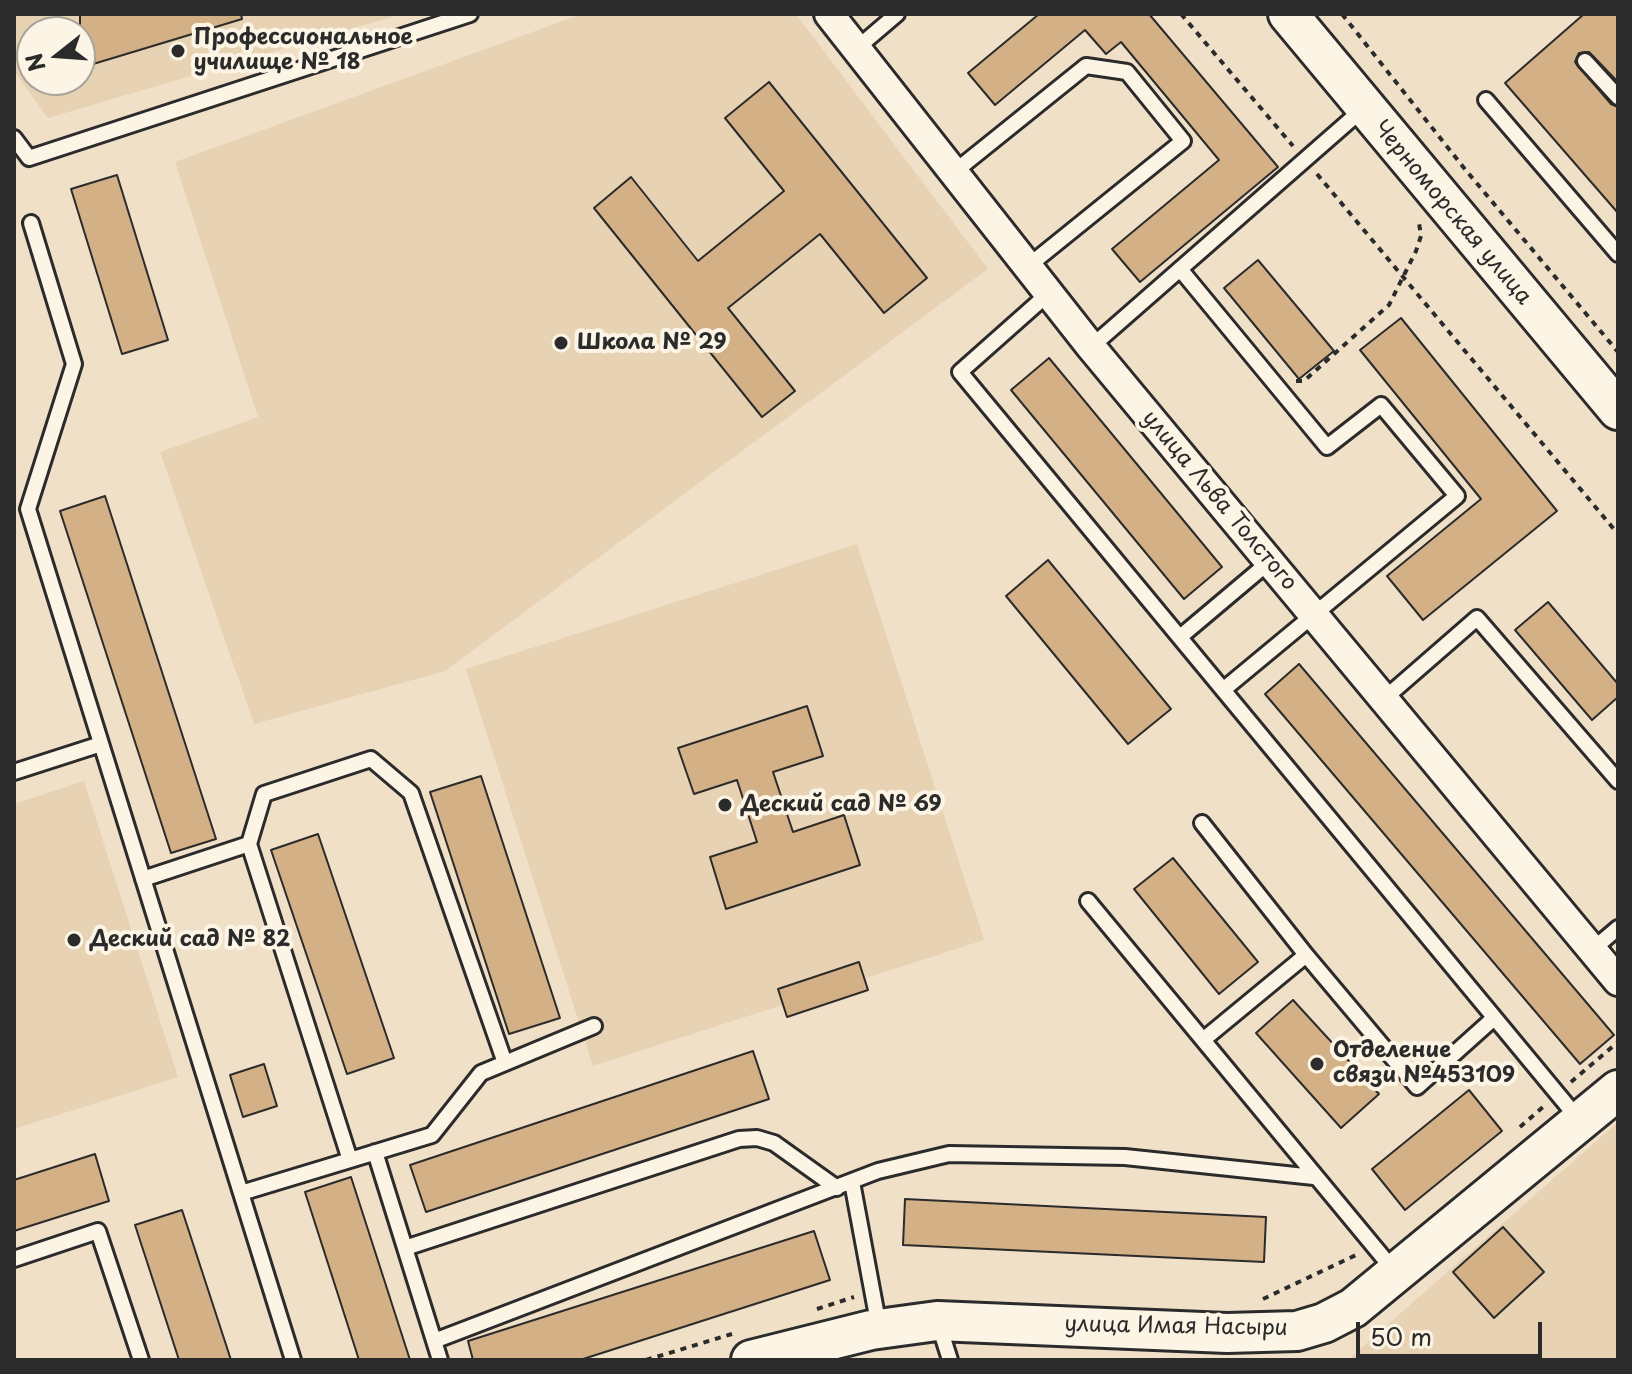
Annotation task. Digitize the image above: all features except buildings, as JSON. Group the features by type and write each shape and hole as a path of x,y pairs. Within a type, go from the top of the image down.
{"street":[{"name":"Черноморская улица","path":"1288,14 1618,410"},
{"name":"улица Льва Толстого","path":"838,17 856,49 1091,347 1618,981"},
{"name":"улица Имая Насыри","path":"744,1346 876,1312 937,1321 1227,1333 1297,1331 1343,1315 1384,1260 1569,1107 1618,1090"}],"lane":[{"path":"14,138 29,158 470,14"},
{"path":"856,49 897,14"},
{"path":"1585,61 1618,97"},
{"path":"953,173 1086,66 1127,72 1183,141 1027,267"},
{"path":"1486,100 1618,254"},
{"path":"1091,347 1364,108"},
{"path":"31,223 74,364 28,509 293,1360"},
{"path":"1180,269 1327,447 1381,405 1457,496 1223,690"},
{"path":"1049,293 960,372 1569,1107"},
{"path":"1180,637 1269,562"},
{"path":"1384,699 1477,618 1618,781"},
{"path":"14,772 101,744"},
{"path":"350,1160 249,844 264,794 371,759 411,793 505,1063"},
{"path":"1202,823 1306,955 1417,1087 1494,1018"},
{"path":"143,879 249,844"},
{"path":"1088,901 1384,1260"},
{"path":"1592,950 1618,928"},
{"path":"1203,1040 1306,955"},
{"path":"241,1193 432,1135 481,1073 594,1026"},
{"path":"405,1248 739,1139 757,1138 774,1143 837,1188"},
{"path":"375,1152 440,1360"},
{"path":"434,1341 878,1171 949,1154 1125,1157 1314,1177"},
{"path":"852,1182 876,1312"},
{"path":"14,1259 98,1231 141,1360"},
{"path":"937,1321 950,1360"}],"path":[{"path":"1181,14 1618,534"},
{"path":"1342,14 1464,168 1618,352"},
{"path":"1271,379 1284,371 1295,381 1304,381 1380,316 1403,278 1421,236 1417,215"},
{"path":"1511,1135 1569,1107 1618,1042"},
{"path":"1261,1299 1384,1260"},
{"path":"814,1310 876,1312"},
{"path":"646,1360 744,1346"}],"shaded area":[{"name":"Профессиональное училище № 18","path":"14,14 402,14 48,118 32,96 96,96 96,16 16,16 16,74"},
{"name":"Школа № 29","path":"582,14 796,14 988,269 445,671 254,724 160,452 258,417 175,162"},
{"name":"Деский сад № 69","path":"857,544 984,940 593,1066 466,669"},
{"name":"Деский сад № 82","path":"84,781 178,1077 14,1129 14,804"},
{"path":"1618,1122 1618,1360 1351,1360 1352,1356"}],"place":[{"name":"Профессиональное училище № 18","path":"178,51"},
{"name":"Школа № 29","path":"561,343"},
{"name":"Деский сад № 69","path":"725,805"},
{"name":"Деский сад № 82","path":"74,940"},
{"name":"Отделение связи №453109","path":"1317,1064"}]}
